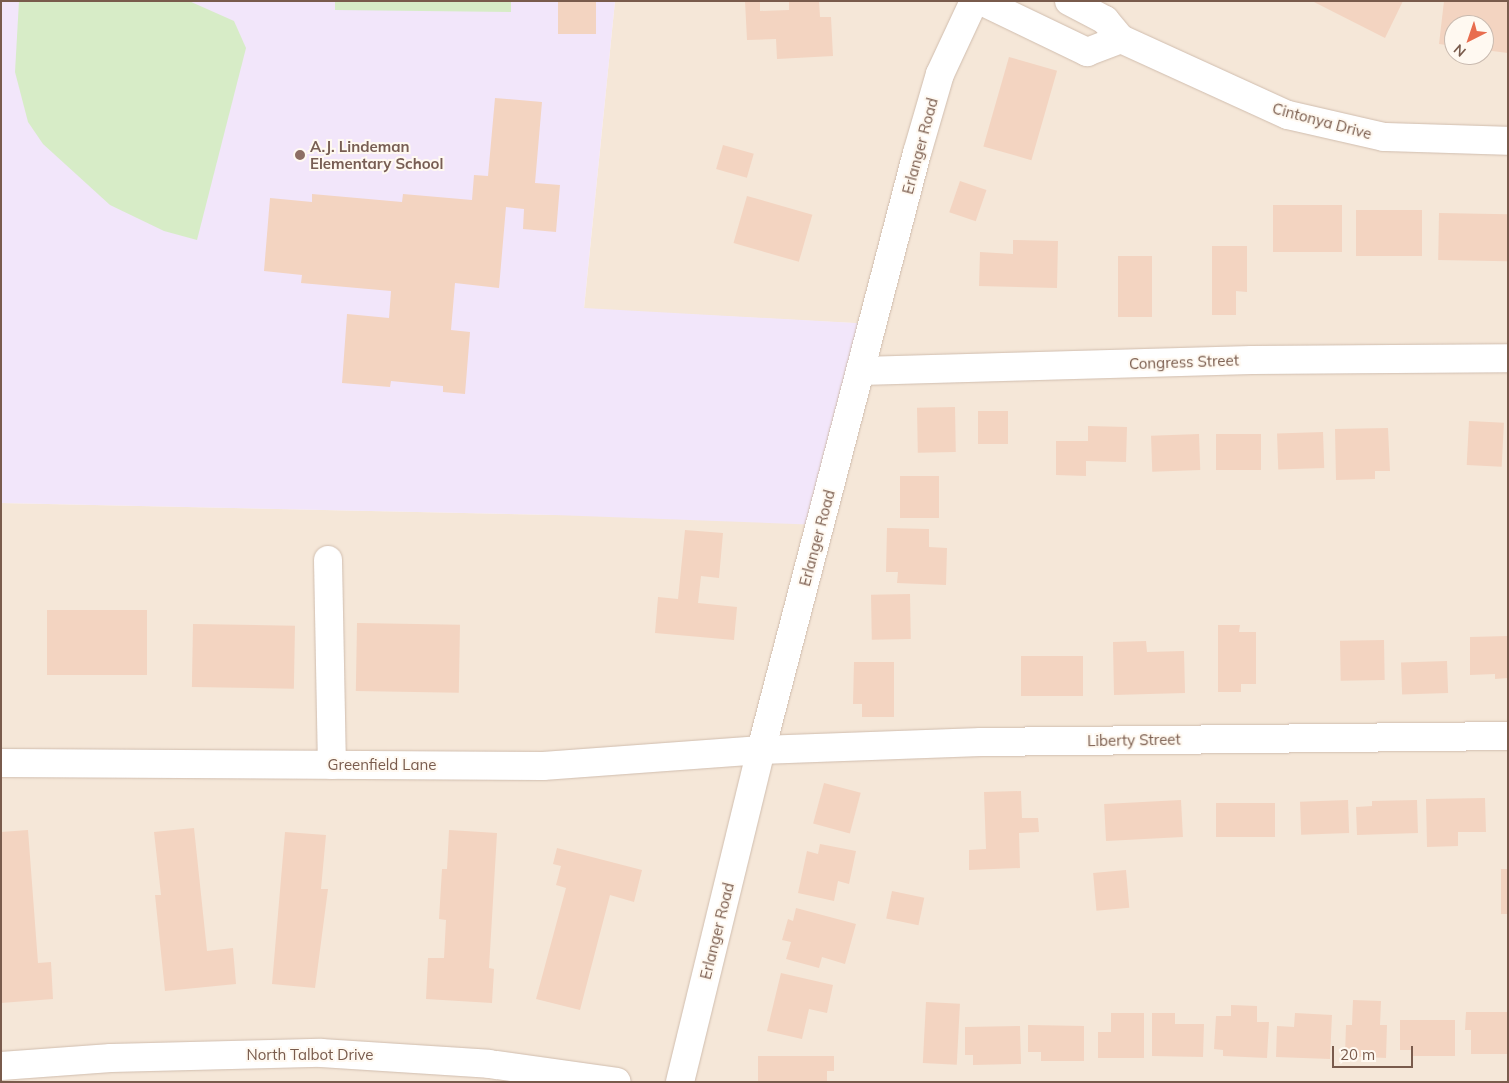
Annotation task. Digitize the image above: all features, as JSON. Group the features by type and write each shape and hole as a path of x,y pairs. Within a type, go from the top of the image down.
{"street":[{"name":"Erlanger Road","path":"680,1082 761,750 940,74 974,1"},
{"path":"981,1 1087,52 1121,39"},
{"name":"Cintonya Drive","path":"1069,1 1105,20 1121,39 1288,115 1384,137 1508,141"},
{"name":"Congress Street","path":"861,371 1252,360 1508,358"},
{"path":"328,560 332,765"},
{"name":"Liberty Street","path":"761,750 981,742 1508,736"},
{"name":"Greenfield Lane","path":"1,763 543,766 761,750"},
{"name":"North Talbot Drive","path":"1,1066 110,1058 321,1053 489,1064 617,1082"}],"shaded area":[{"name":"A.J. Lindeman Elementary School","path":"1,1 615,1 584,308 873,324 821,525 555,515 1,503"},
{"path":"615,1 1508,1 1508,1082 1,1082 1,503 555,515 873,324 584,309"}],"green space":[{"path":"19,1 189,1 234,21 246,48 197,240 164,231 110,205 43,144 28,122 15,72"},
{"path":"335,1 511,1 511,12 335,10"}],"building":[{"path":"558,1 596,1 596,34 558,34"},
{"path":"745,1 760,1 760,11 789,10 789,1 819,1 820,17 831,17 833,56 777,59 776,39 747,40"},
{"path":"1312,1 1403,1 1385,38"},
{"path":"1444,1 1508,1 1508,53 1494,51 1494,15 1444,15 1444,45 1439,44"},
{"path":"1009,57 1057,71 1031,160 983,146"},
{"name":"A.J. Lindeman Elementary School","path":"495,98 542,102 535,183 560,185 556,232 523,229 524,209 506,207 499,288 455,283 451,330 470,332 465,394 443,392 443,386 391,381 390,387 342,383 347,314 389,318 391,291 301,283 302,275 264,271 270,198 312,202 312,194 402,202 403,194 472,200 474,175 488,176"},
{"path":"723,145 754,154 747,178 716,169"},
{"path":"960,181 986,190 976,221 949,212"},
{"path":"747,196 812,215 799,262 733,243"},
{"path":"1273,205 1342,205 1342,252 1273,252"},
{"path":"1356,210 1422,210 1422,256 1356,256"},
{"path":"1439,213 1508,214 1507,261 1438,260"},
{"path":"1013,240 1058,241 1057,288 979,286 980,252 1013,254"},
{"path":"1212,246 1247,246 1247,292 1236,291 1236,315 1212,315"},
{"path":"1118,256 1152,256 1152,317 1118,317"},
{"path":"955,407 956,452 918,453 917,408"},
{"path":"978,411 1008,411 1008,444 978,444"},
{"path":"1469,421 1504,423 1502,467 1467,465"},
{"path":"1088,426 1127,427 1126,462 1086,461 1086,476 1056,475 1056,441 1088,441"},
{"path":"1388,428 1390,471 1375,471 1375,479 1336,480 1335,429"},
{"path":"1323,432 1324,468 1278,470 1277,434"},
{"path":"1199,434 1200,470 1152,472 1151,436"},
{"path":"1216,434 1261,434 1261,470 1216,470"},
{"path":"900,476 939,476 939,518 900,518"},
{"path":"887,528 929,529 929,547 947,548 946,585 897,583 898,572 886,572"},
{"path":"685,530 723,533 719,578 701,576 698,603 737,607 734,640 655,633 658,597 678,599"},
{"path":"910,594 911,639 872,640 871,595"},
{"path":"47,610 147,610 147,675 47,675"},
{"path":"357,623 460,625 459,693 356,691"},
{"path":"193,624 295,626 294,689 192,687"},
{"path":"1218,625 1240,625 1239,632 1256,632 1256,684 1241,684 1241,692 1218,692"},
{"path":"1508,636 1508,678 1495,679 1495,674 1470,675 1470,637"},
{"path":"1384,640 1385,680 1341,681 1340,641"},
{"path":"1146,641 1147,652 1184,651 1185,693 1114,695 1113,642"},
{"path":"1021,656 1083,656 1083,696 1021,696"},
{"path":"1447,661 1448,693 1402,695 1401,663"},
{"path":"854,662 894,662 894,717 862,717 862,704 853,704"},
{"path":"824,783 861,793 850,833 813,824"},
{"path":"1021,791 1022,818 1038,818 1039,832 1019,833 1020,868 969,870 969,850 986,849 984,792"},
{"path":"1485,798 1486,832 1458,832 1458,846 1427,847 1426,799"},
{"path":"1181,800 1183,837 1106,841 1104,804"},
{"path":"1348,800 1349,833 1301,835 1300,802"},
{"path":"1417,800 1418,833 1357,835 1356,807 1372,806 1372,801"},
{"path":"1216,803 1275,803 1275,837 1216,837"},
{"path":"194,828 207,951 233,948 236,984 165,991 155,895 161,895 154,832"},
{"path":"28,830 38,963 51,962 53,999 1,1003 1,832"},
{"path":"449,830 497,833 489,968 494,969 492,1003 426,999 428,958 444,958 446,920 439,919 442,869 447,869"},
{"path":"285,832 326,835 321,889 328,889 315,988 272,984"},
{"path":"820,844 856,851 849,884 838,881 834,901 798,893 807,851 818,854"},
{"path":"557,848 642,870 634,902 610,895 580,1010 536,999 566,888 556,885 561,866 553,864"},
{"path":"1501,869 1508,869 1508,914 1501,914"},
{"path":"1126,870 1129,908 1096,911 1093,873"},
{"path":"892,891 924,898 918,925 886,918"},
{"path":"796,908 856,924 845,964 822,957 819,968 786,959 791,942 782,940 788,919 793,921"},
{"path":"781,973 833,985 827,1013 809,1009 802,1039 767,1031"},
{"path":"1353,1000 1381,1001 1380,1025 1387,1025 1386,1058 1345,1056 1346,1025 1352,1025"},
{"path":"926,1002 960,1004 957,1065 923,1063"},
{"path":"1231,1005 1257,1006 1257,1022 1269,1022 1267,1058 1223,1056 1223,1050 1214,1049 1216,1016 1231,1016"},
{"path":"1466,1012 1508,1012 1508,1054 1471,1054 1471,1030 1465,1030"},
{"path":"1111,1013 1144,1013 1144,1058 1098,1058 1098,1032 1111,1032"},
{"path":"1152,1013 1175,1013 1175,1024 1204,1024 1203,1057 1152,1056"},
{"path":"1295,1013 1332,1015 1330,1059 1276,1057 1277,1026 1294,1027"},
{"path":"1400,1020 1455,1020 1455,1056 1413,1056 1413,1050 1400,1050"},
{"path":"1028,1025 1084,1026 1084,1061 1041,1061 1041,1052 1028,1052"},
{"path":"1020,1026 1021,1064 973,1065 973,1055 965,1055 965,1027"},
{"path":"758,1056 834,1056 834,1071 827,1071 827,1082 758,1082"}],"place":[{"name":"A.J. Lindeman Elementary School","path":"300,155"}]}
